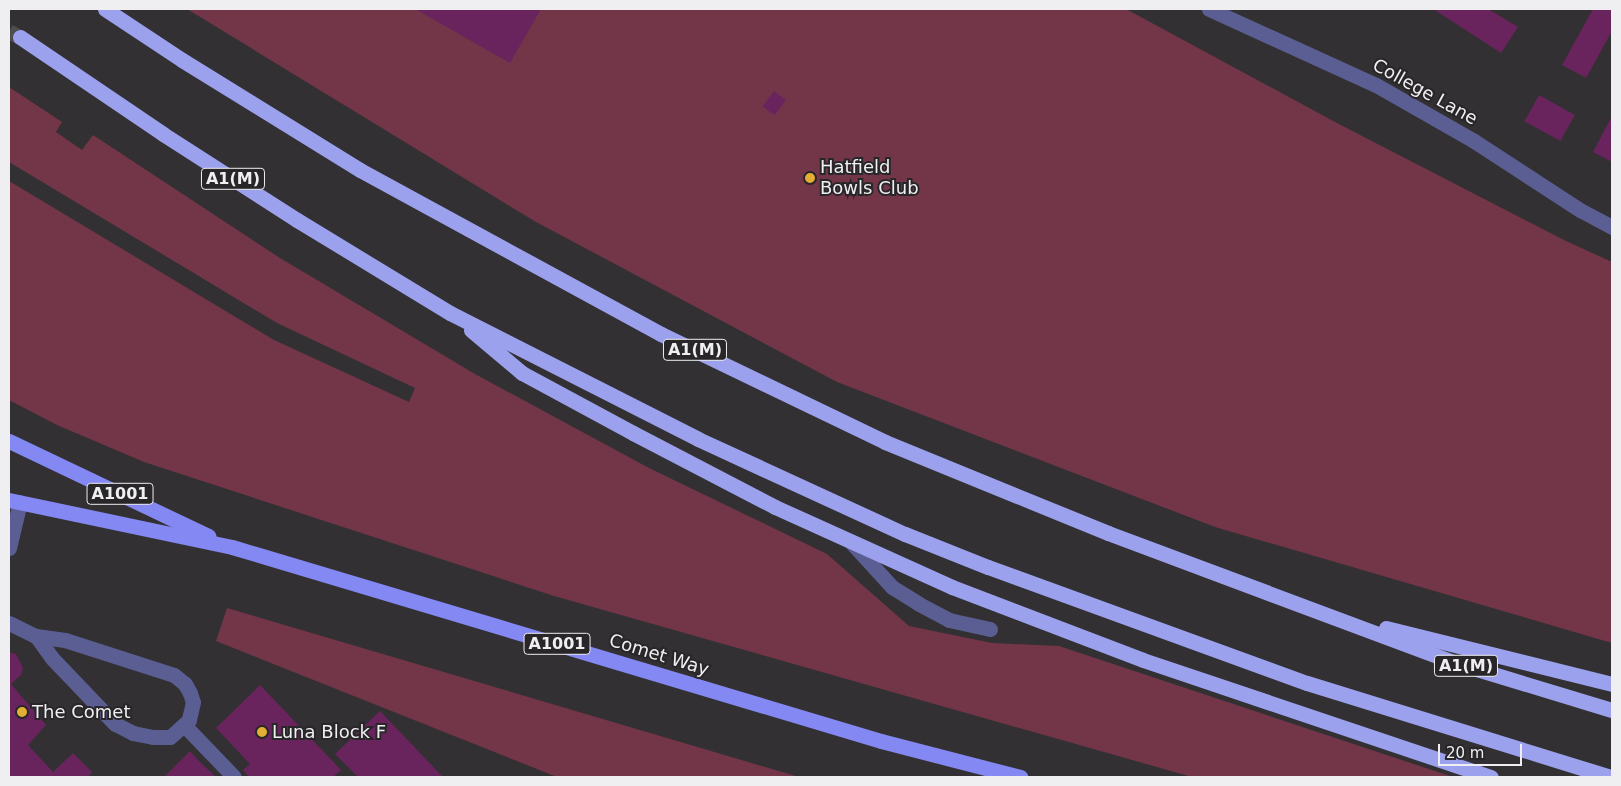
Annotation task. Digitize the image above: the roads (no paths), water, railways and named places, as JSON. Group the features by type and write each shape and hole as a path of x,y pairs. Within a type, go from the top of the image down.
{"highway":[{"name":"A1(M)","path":"105,9 182,60 360,170 660,334 894,446 1108,533 1324,612 1447,660 1612,710"},
{"name":"A1(M)","path":"20,37 280,209 450,313 698,438 905,534 979,563 1307,683 1610,777"},
{"path":"450,313 522,373 775,507 952,587 1143,660 1491,777"},
{"path":"1324,612 1612,684"}],"main road":[{"name":"Comet Way","path":"9,441 232,547"},
{"name":"Comet Way","path":"14,501 232,547 882,741 1020,777"}],"street":[{"name":"College Lane","path":"1209,9 1376,85 1474,141 1580,210 1612,227"},
{"path":"9,548 14,501"},
{"path":"850,541 892,587 919,604 949,620 990,629"},
{"path":"9,623 36,636 65,640 174,675 185,684 192,702 188,720 170,737 153,737 133,733 115,724 52,658 36,636"},
{"path":"184,725 234,777"}],"tunnel":[{"path":"9,31 20,37"}],"place":[{"name":"Hatfield Bowls Club","path":"810,178"},
{"name":"The Comet","path":"22,712"},
{"name":"Luna Block F","path":"262,732"}]}
